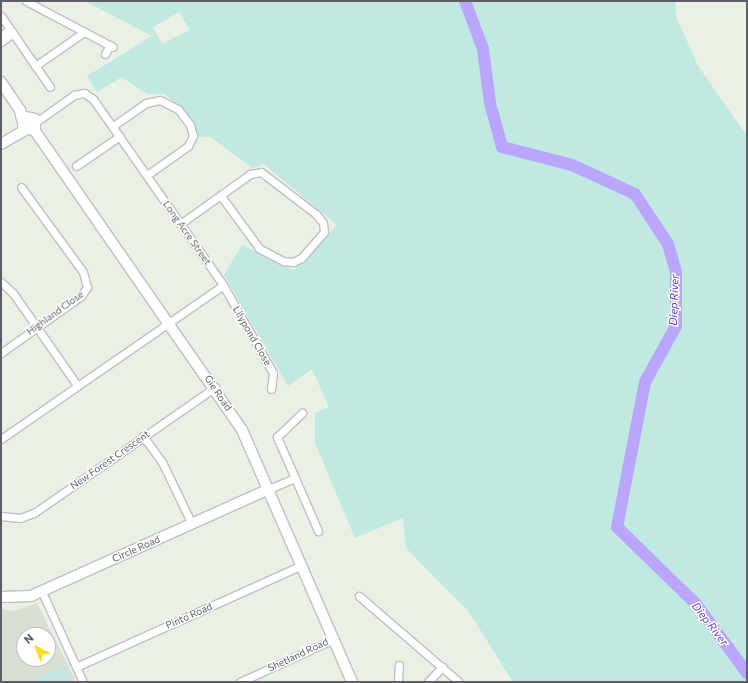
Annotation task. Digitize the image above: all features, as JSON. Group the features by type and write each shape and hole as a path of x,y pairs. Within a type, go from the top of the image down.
{"street":[{"path":"26,1 112,46 105,54"},
{"path":"1,16 50,87"},
{"path":"1,36 12,31"},
{"path":"1,42 12,31"},
{"path":"36,66 84,32"},
{"name":"Gie Road","path":"1,82 215,387 242,430 352,682"},
{"name":"Long Acre Street","path":"30,122 74,94 84,93 93,99 223,285"},
{"path":"113,126 146,103 160,100 178,109 190,125 193,136 188,146 147,175"},
{"path":"1,144 30,122"},
{"path":"76,166 120,136"},
{"path":"180,224 253,173 264,172 316,214 323,223 324,232 302,258 293,262 283,261 259,248 221,196"},
{"name":"Highland Close","path":"1,353 37,326 82,296 87,281 21,187"},
{"path":"1,282 37,326 77,385"},
{"path":"1,439 223,285"},
{"name":"Lilypond Close","path":"223,285 273,374 271,389"},
{"name":"New Forest Crescent","path":"1,516 20,518 34,513 215,387"},
{"path":"302,413 278,432 277,437 318,531"},
{"path":"144,436 162,462 192,524"},
{"path":"269,489 295,478"},
{"name":"Circle Road","path":"1,597 26,597 42,592 269,489"},
{"name":"Pinto Road","path":"76,667 302,565"},
{"path":"42,592 83,682"},
{"path":"359,596 459,682"},
{"name":"Shetland Road","path":"240,682 334,639"},
{"path":"398,682 399,665"},
{"path":"428,682 442,668"}],"shaded area":[{"path":"85,1 675,1 676,16 698,66 747,136 747,682 513,682 469,612 406,548 403,518 355,538 315,443 315,413 329,407 312,369 288,386 224,275 242,245 294,270 337,225 264,164 253,168 210,137 198,137 187,114 165,94 147,94 122,77 97,92 87,76 152,36","holes":["179,12 190,30 162,44 153,27"]},
{"path":"37,603 49,627 16,627 16,667 56,667 56,641 76,682 1,682 1,609 16,611"},
{"path":"64,666 71,682 29,682"}],"waterway":[{"name":"Diep River","path":"465,1 483,49 490,103 502,147 572,165 635,194 668,244 676,272 676,326 645,382 617,527 696,604 747,673"}]}
